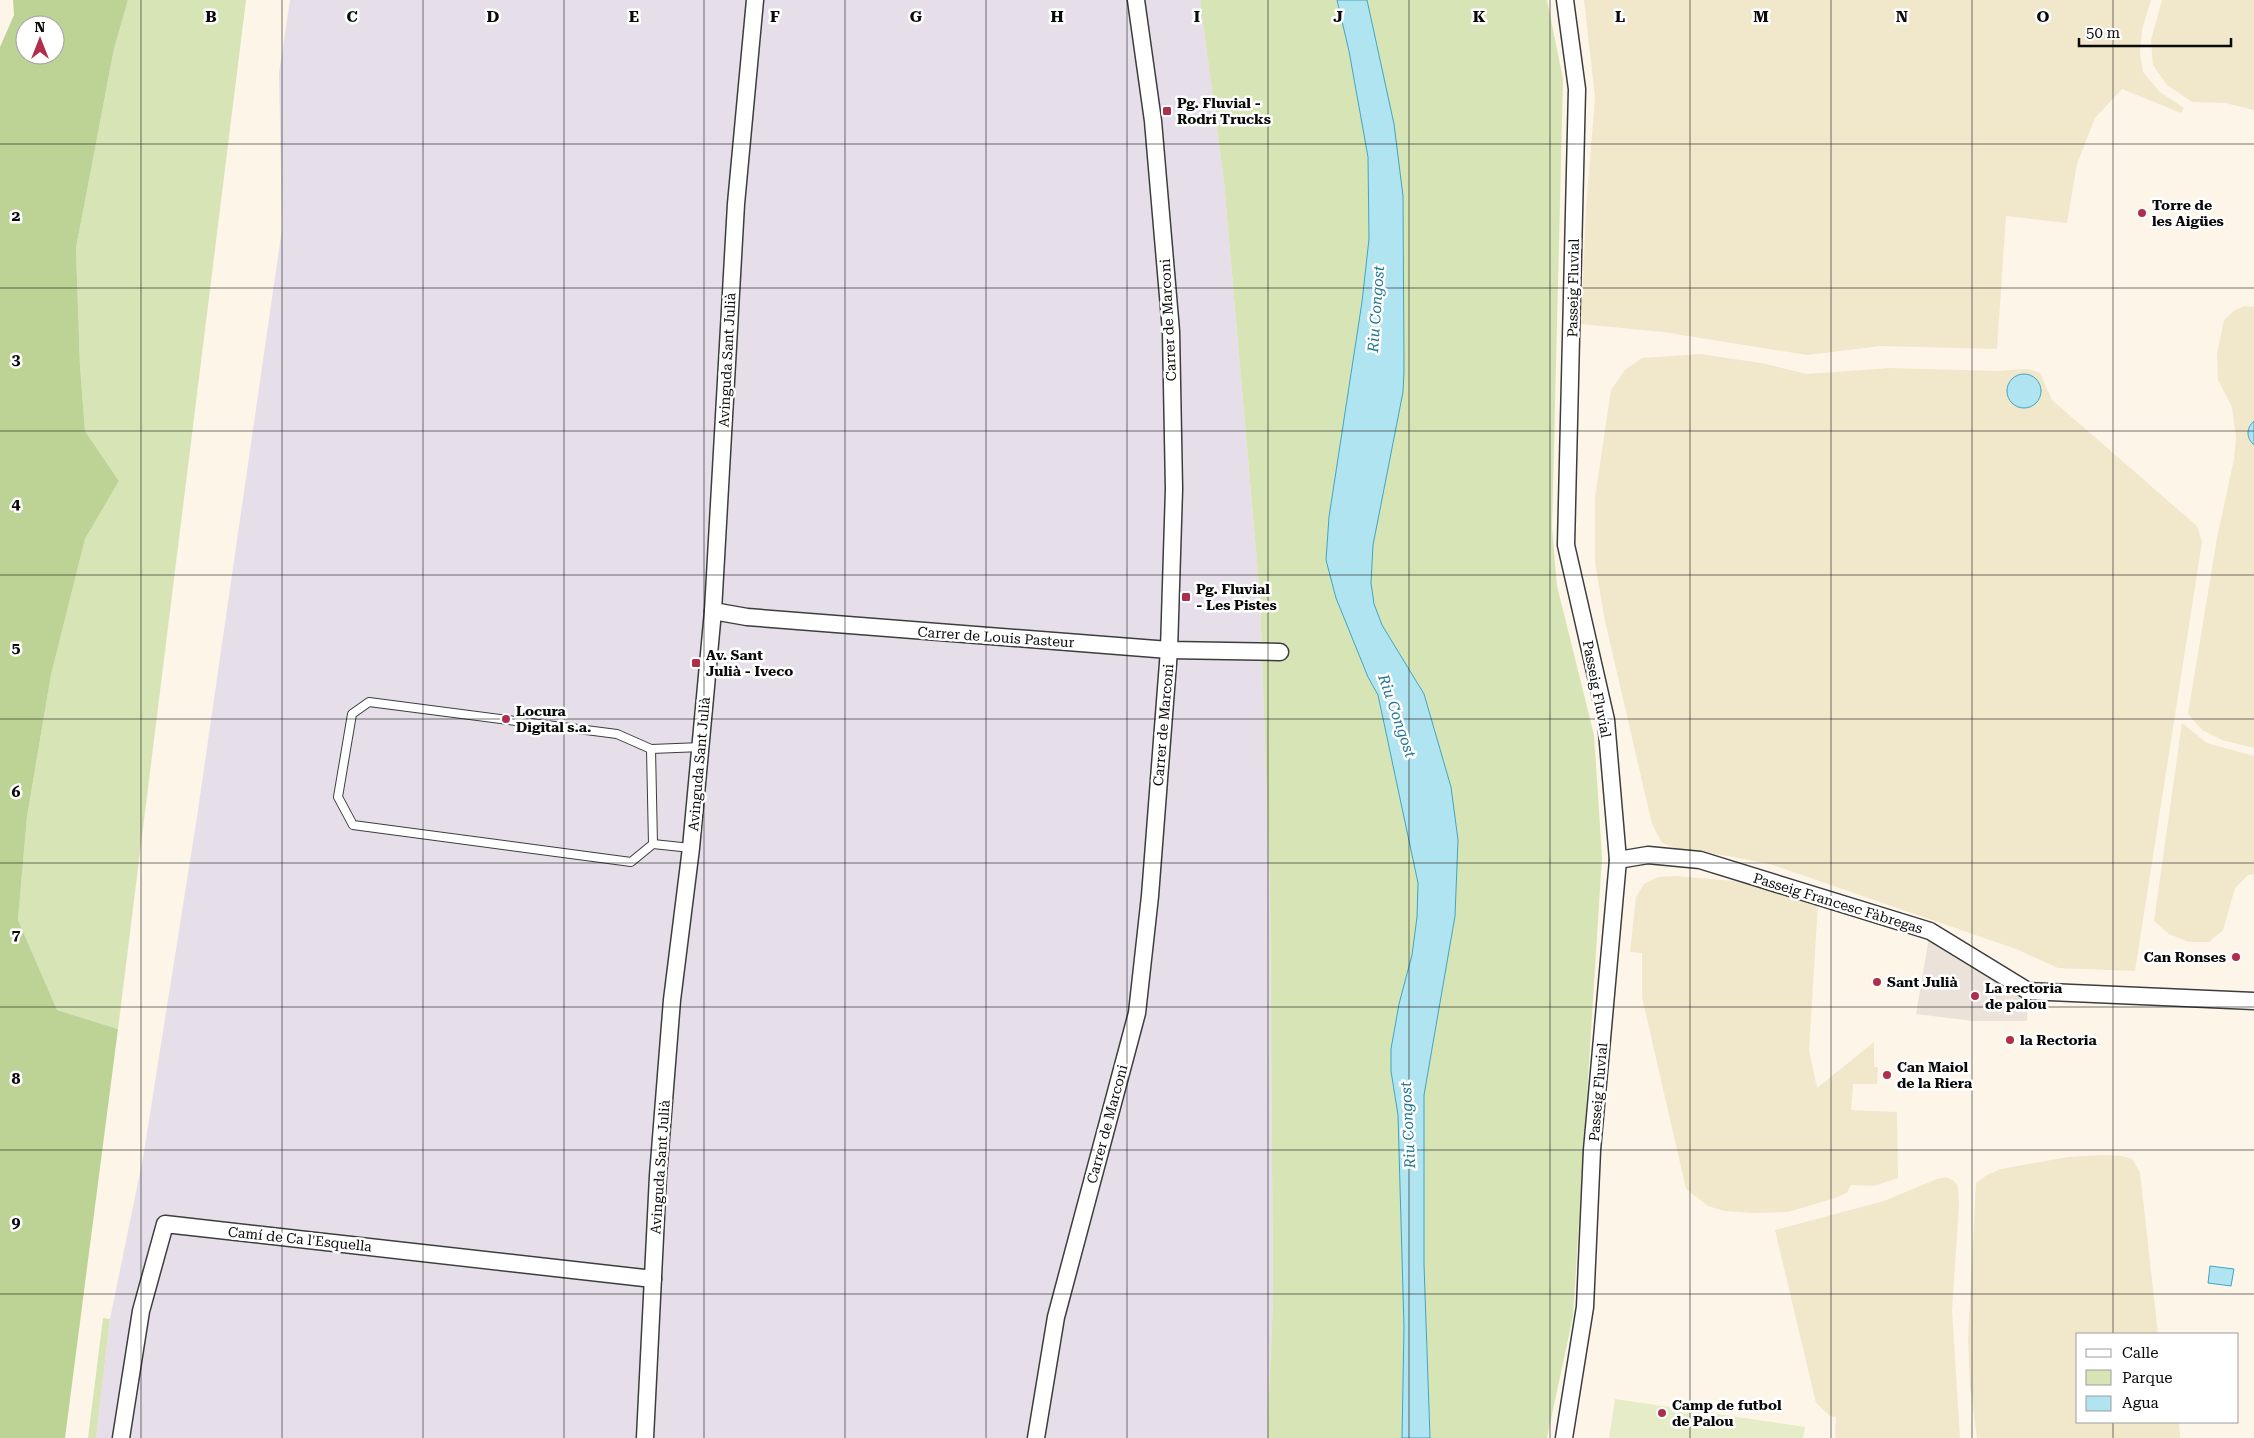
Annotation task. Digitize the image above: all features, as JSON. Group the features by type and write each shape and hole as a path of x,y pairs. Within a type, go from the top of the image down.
{"street":[{"name":"Avinguda Sant Julià","path":"645,1438 658,1176 671,1010 702,747 713,611 736,204 756,0"},
{"name":"Carrer de Marconi","path":"1036,1438 1056,1317 1137,1013 1150,896 1169,650 1174,489 1171,331 1153,122 1136,0"},
{"name":"Passeig Fluvial","path":"1564,1438 1585,1307 1592,1150 1618,860 1606,720 1566,545 1577,89 1566,0"},
{"name":"Carrer de Louis Pasteur","path":"713,611 747,617 1169,650 1280,652"},
{"name":"Passeig Francesc Fàbregas","path":"1618,860 1648,855 1700,860 1930,931 2028,991 2254,1001"},
{"name":"Camí de Ca l'Esquella","path":"121,1438 141,1311 165,1224 653,1278"}],"lane":[{"path":"691,848 653,844 632,862 353,826 338,797 352,714 370,702 617,734 651,748 702,747"},
{"path":"651,748 653,844"}],"shaded area":[{"path":"290,0 1200,0 1224,182 1260,597 1270,891 1273,1301 1267,1438 96,1438 110,1319 143,1158 197,817 282,229 279,73"},
{"path":"1584,0 2151,0 2142,30 2140,54 2143,72 2160,92 2184,108 2181,113 2122,89 2095,118 2077,164 2067,223 2006,216 1997,349 1881,346 1807,355 1663,332 1581,324 1586,208 1595,98"},
{"path":"2162,0 2254,0 2254,110 2225,103 2192,102 2167,85 2153,65 2151,40"},
{"path":"2245,306 2254,307 2254,748 2222,740 2202,730 2188,714 2217,538 2234,459 2236,437 2232,407 2218,380 2217,354 2224,320 2235,310"},
{"path":"1700,354 1761,363 1807,374 1890,368 1998,371 2028,369 2040,373 2052,400 2197,526 2202,542 2135,971 2058,968 2016,949 1770,864 1678,849 1662,843 1652,824 1605,621 1595,563 1595,497 1611,390 1625,370 1642,358"},
{"path":"2182,723 2207,743 2254,756 2254,874 2248,875 2235,888 2223,930 2209,942 2189,942 2169,934 2154,921"},
{"path":"1676,876 1734,881 1818,904 1809,1050 1817,1088 1874,1042 1874,1067 1878,1067 1877,1084 1853,1084 1851,1110 1897,1112 1898,1178 1874,1186 1851,1185 1847,1193 1788,1212 1753,1213 1724,1211 1708,1206 1686,1189 1642,997 1642,953 1630,952 1636,897 1644,884 1658,877"},
{"path":"1930,931 2028,991 2027,1021 1973,1021 1916,1014"},
{"path":"2123,1156 2132,1159 2140,1172 2158,1333 2076,1333 2076,1423 2179,1423 2180,1438 1977,1438 1970,1386 1968,1339 1976,1183 1987,1175 2001,1169 2068,1157"},
{"path":"1946,1177 1954,1181 1958,1186 1959,1206 1952,1310 1960,1438 1835,1438 1836,1417 1830,1416 1816,1403 1775,1230 1884,1201"}],"green space":[{"path":"13,0 128,0 114,49 76,248 80,366 85,431 119,481 85,539 51,675 27,817 18,920 57,1010 118,1029 65,1438 0,1438 0,47 14,15"},
{"path":"128,0 246,0 118,1029 57,1010 18,920 27,817 51,675 85,539 119,481 85,431 80,366 76,248 114,49"},
{"path":"1200,0 1337,0 1349,51 1368,157 1369,239 1362,302 1329,517 1326,560 1336,598 1368,677 1378,695 1418,883 1417,917 1412,955 1399,1004 1391,1049 1391,1071 1398,1115 1404,1327 1402,1438 1267,1438 1273,1301 1270,891 1260,597 1224,182"},
{"path":"1367,0 1547,0 1563,79 1552,528 1557,586 1594,735 1602,857 1573,1316 1547,1438 1430,1438 1424,1264 1424,1095 1455,916 1458,840 1451,787 1424,694 1382,625 1374,604 1371,583 1373,545 1403,392 1403,196 1394,124"},
{"path":"103,1318 110,1319 96,1438 88,1438"},
{"name":"Camp de futbol de Palou","path":"1615,1399 1805,1427 1803,1438 1609,1438"}],"water":[{"name":"Riu Congost","path":"1337,0 1367,0 1394,124 1403,196 1403,392 1373,545 1371,583 1374,604 1382,625 1424,694 1451,787 1458,840 1455,916 1424,1095 1424,1264 1430,1438 1402,1438 1404,1327 1398,1115 1391,1071 1391,1049 1399,1004 1412,955 1417,917 1418,883 1378,695 1368,677 1336,598 1326,560 1329,517 1362,302 1369,239 1368,157 1349,51"},
{"path":"2024,374 2031,375 2036,379 2040,384 2040,398 2036,403 2031,407 2024,408 2017,407 2012,403 2008,398 2007,391 2008,384 2012,379 2017,375"},
{"path":"2254,421 2254,445 2248,433"},
{"path":"2210,1266 2234,1269 2231,1286 2208,1283"}],"place":[{"name":"Pg. Fluvial - Rodri Trucks","path":"1167,111"},
{"name":"Torre de les Aigües","path":"2142,213"},
{"name":"Pg. Fluvial - Les Pistes","path":"1186,597"},
{"name":"Av. Sant Julià - Iveco","path":"696,663"},
{"name":"Locura Digital s.a.","path":"506,719"},
{"name":"Can Ronses","path":"2236,957"},
{"name":"Sant Julià","path":"1877,982"},
{"name":"La rectoria de palou","path":"1975,996"},
{"name":"la Rectoria","path":"2010,1040"},
{"name":"Can Maiol de la Riera","path":"1887,1075"},
{"name":"Camp de futbol de Palou","path":"1662,1413"}]}
